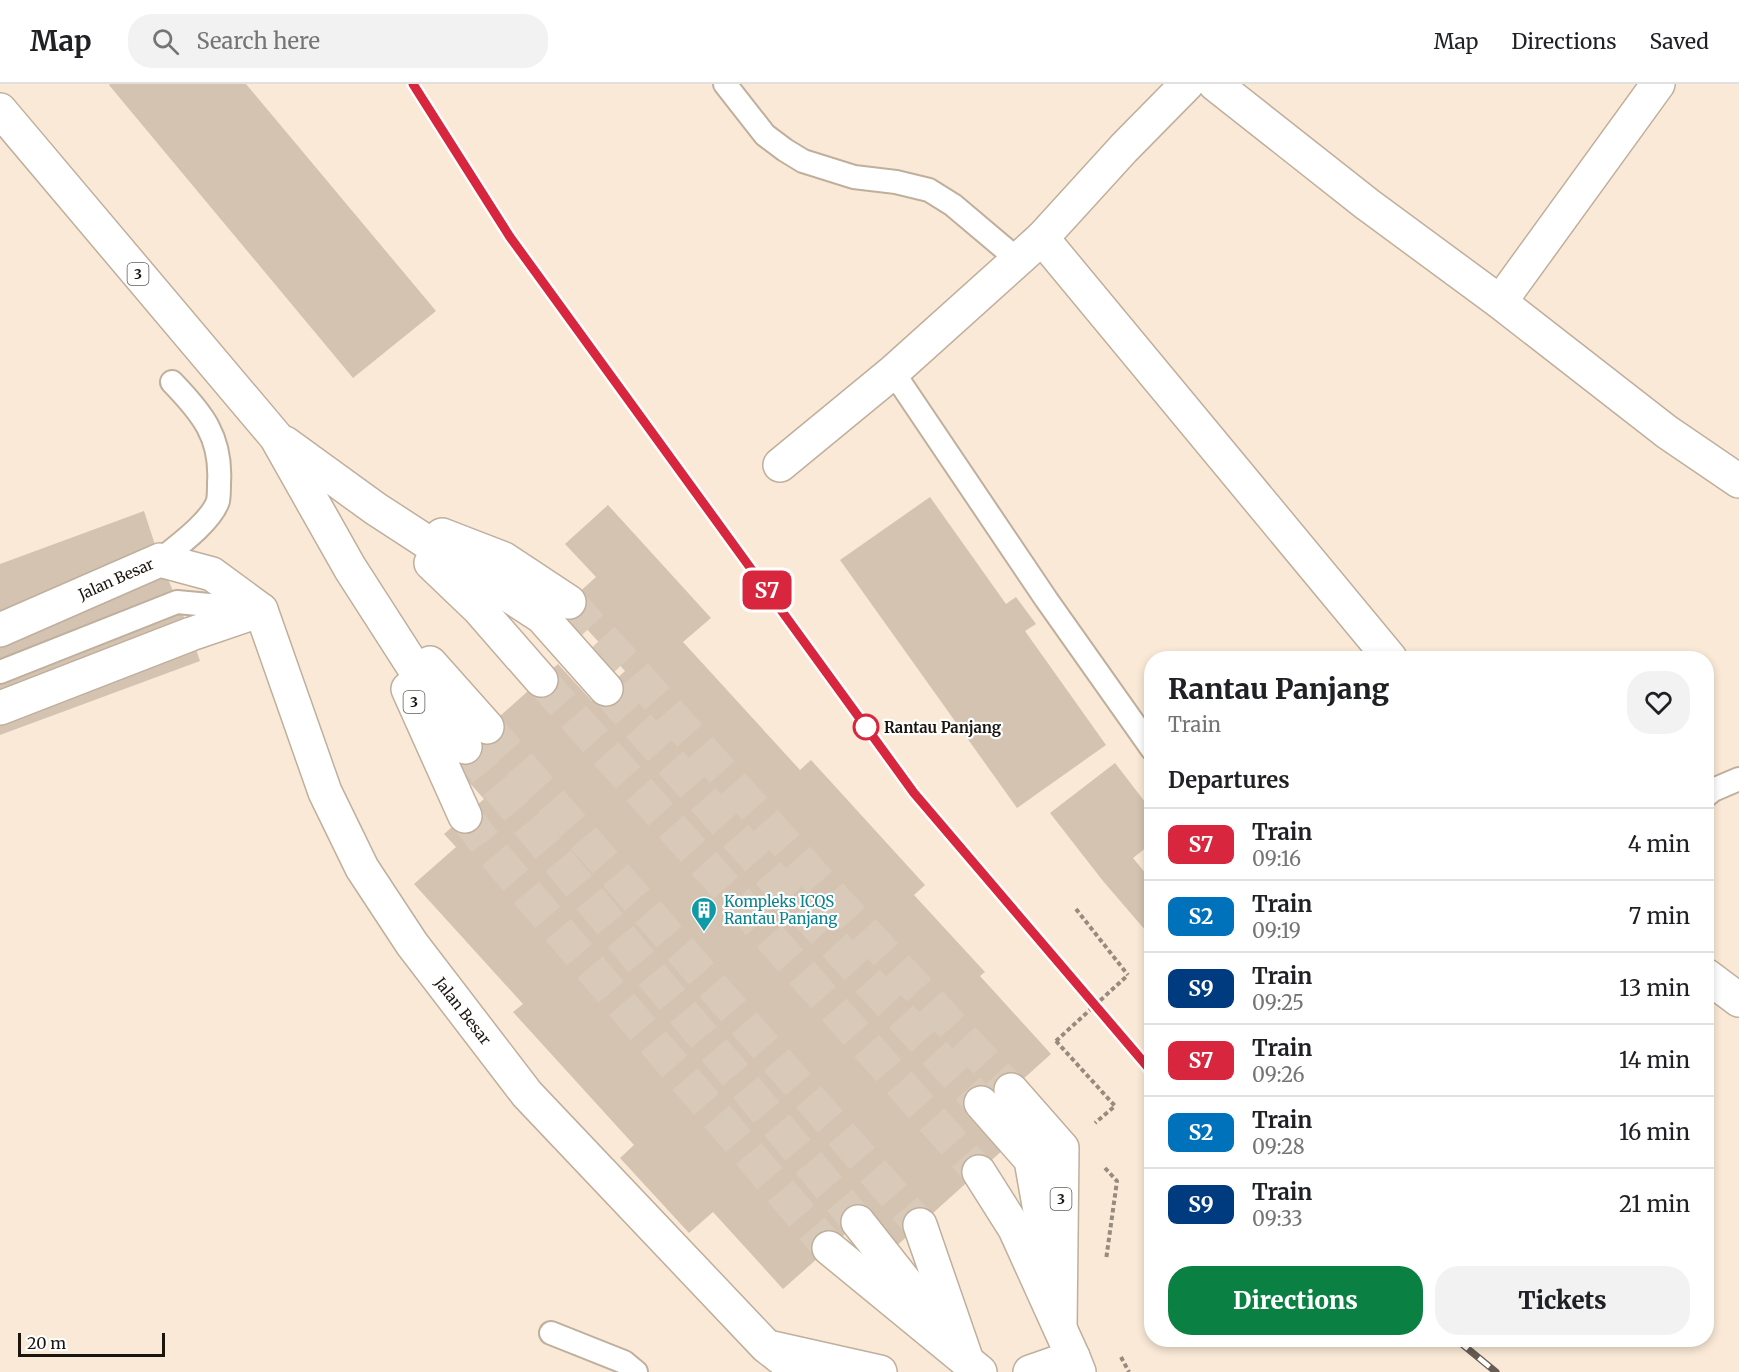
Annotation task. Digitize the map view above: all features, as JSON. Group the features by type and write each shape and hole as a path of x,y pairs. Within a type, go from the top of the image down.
{"main road":[{"path":"780,465 893,372 1042,237 1187,84"},
{"path":"1215,84 1367,204 1500,302 1667,432 1739,481"},
{"path":"1500,302 1658,84"},
{"name":"3","path":"0,110 276,437 363,588 476,737"},
{"path":"1042,237 1384,651"},
{"name":"3","path":"276,437 376,509 542,617 606,689"},
{"name":"3","path":"376,509 504,559 569,602"},
{"name":"3","path":"376,509 478,608 541,680"},
{"name":"Jalan Besar","path":"0,630 159,560 212,574 261,610 325,792 362,868 412,944 527,1094 766,1346 799,1372"},
{"name":"3","path":"363,588 465,816"},
{"path":"0,708 191,634 261,610"},
{"path":"1714,981 1739,1000"},
{"name":"3","path":"1011,1090 1062,1148 1060,1327"},
{"name":"3","path":"981,1103 1031,1160 1060,1327"},
{"name":"3","path":"979,1172 1015,1229 1076,1364"},
{"path":"858,1222 973,1366"},
{"path":"920,1225 973,1366"},
{"path":"830,1248 973,1366"},
{"path":"766,1346 880,1372"},
{"path":"1030,1372 1076,1364"}],"lane":[{"path":"725,84 765,135 784,150 803,160 854,177 896,182 929,190 953,205 1017,259"},
{"path":"893,372 1046,599 1144,738"},
{"path":"159,560 206,519 218,501 220,468 208,425 195,406 172,382"},
{"path":"0,672 177,602 261,610"},
{"path":"1714,790 1739,779"},
{"path":"551,1333 624,1362 636,1372"}],"path":[{"path":"1076,909 1128,975 1056,1041 1115,1106 1092,1125"}],"building":[{"path":"110,84 246,84 436,311 353,378"},
{"path":"930,497 1006,604 1016,597 1036,624 1025,631 1106,745 1017,808 840,560"},
{"name":"Kompleks ICQS Rantau Panjang","path":"608,505 711,618 683,642 800,770 811,760 925,885 914,895 985,972 980,976 1051,1054 1011,1090 999,1085 981,1103 1004,1149 892,1250 863,1218 783,1289 713,1212 689,1233 620,1158 634,1145 513,1012 523,1004 414,884 456,847 444,834 484,799 450,761 558,664 592,701 625,671 565,605 596,577 565,544"},
{"path":"144,511 160,560 200,661 0,735 0,564"},
{"path":"1115,763 1144,801 1144,849 1133,858 1144,871 1144,929 1103,881 1050,813"}],"tunnel":[{"path":"569,602 823,886 1011,1090"},
{"path":"541,680 979,1172"},
{"path":"606,689 780,886 981,1103"},
{"path":"487,727 920,1225"},
{"path":"465,747 858,1222"},
{"path":"465,816 492,852 829,1248"}],"railway":[{"path":"413,84 510,237 914,793 1144,1063"},
{"path":"1466,1347 1496,1372"}],"train":[{"name":"S7","path":"413,84 510,237 914,793 1144,1063"}],"place":[{"name":"Rantau Panjang","path":"866,727"},
{"name":"Kompleks ICQS Rantau Panjang","path":"704,933"}]}
